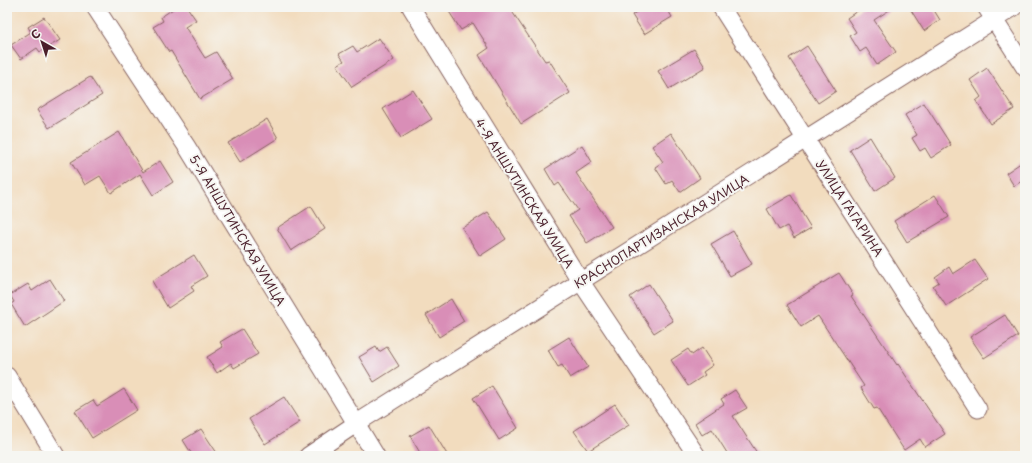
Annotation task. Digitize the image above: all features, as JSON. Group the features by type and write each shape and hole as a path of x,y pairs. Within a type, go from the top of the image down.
{"street":[{"name":"5-Я АНШУТИНСКАЯ УЛИЦА","path":"94,7 187,147 376,456"},
{"name":"4-Я АНШУТИНСКАЯ УЛИЦА","path":"411,7 580,282 697,456"},
{"name":"УЛИЦА ГАГАРИНА","path":"721,7 978,409"},
{"name":"КРАСНОПАРТИЗАНСКАЯ УЛИЦА","path":"308,456 356,423 806,139 990,13 1014,7"},
{"path":"990,13 1025,68"},
{"path":"7,376 56,456"}],"building":[{"path":"176,7 187,7 196,20 185,27 205,58 216,52 233,79 200,99 171,51 169,52 153,27 163,21 161,17"},
{"path":"446,7 509,7 545,61 549,60 570,93 521,124 479,55 489,48 473,23 461,30"},
{"path":"644,7 666,7 672,17 644,34 632,15"},
{"path":"863,7 894,7 874,20 896,52 877,65 866,48 860,52 850,36 856,32 847,18"},
{"path":"909,7 932,7 940,20 924,31"},
{"path":"44,17 60,40 40,52 37,48 21,59 11,45 31,32 28,27"},
{"path":"379,38 394,60 352,87 337,65 344,61 339,54 353,46 357,52"},
{"path":"807,46 836,91 818,103 789,58"},
{"path":"694,49 705,67 669,89 658,71"},
{"path":"987,68 1014,109 991,124 976,101 981,97 970,80"},
{"path":"90,77 102,95 49,128 37,110"},
{"path":"413,90 432,119 401,138 383,109"},
{"path":"924,103 951,145 931,158 925,148 920,151 912,138 917,135 905,115"},
{"path":"267,119 278,138 240,162 228,143"},
{"path":"119,132 143,172 160,161 173,182 153,195 140,174 111,193 100,176 85,185 71,162"},
{"path":"671,133 700,178 680,192 672,180 666,184 655,167 663,162 652,146"},
{"path":"870,137 895,178 875,191 850,150"},
{"path":"582,145 592,162 576,173 612,227 587,243 569,216 578,210 559,183 555,186 545,169"},
{"path":"1025,160 1025,179 1014,186 1006,173"},
{"path":"791,195 811,228 794,238 787,226 779,230 767,209"},
{"path":"935,195 949,217 907,242 894,221"},
{"path":"311,206 325,229 291,251 277,228"},
{"path":"488,212 506,239 480,256 462,228"},
{"path":"733,231 752,264 730,276 711,244"},
{"path":"194,255 207,276 191,286 194,291 168,308 152,281"},
{"path":"975,260 988,279 946,306 933,286 939,282 935,277 949,267 953,274"},
{"path":"839,273 853,295 851,296 945,434 925,447 920,439 904,450 877,408 874,409 861,388 864,386 818,316 801,327 787,305"},
{"path":"50,279 64,301 25,327 11,304 14,302 10,295 28,284 32,291"},
{"path":"649,284 673,321 654,333 630,297"},
{"path":"451,299 464,321 439,337 426,315"},
{"path":"1005,315 1018,336 984,358 970,337"},
{"path":"242,329 258,354 234,368 231,363 217,373 207,357 223,347 220,342"},
{"path":"569,337 588,367 570,378 562,365 558,367 548,350"},
{"path":"376,347 379,352 387,347 399,366 374,382 359,357"},
{"path":"702,348 713,365 703,372 705,375 688,386 671,360 688,349 692,355"},
{"path":"492,386 518,428 499,440 473,398"},
{"path":"124,389 137,410 92,438 75,411 93,400 97,406"},
{"path":"735,390 747,408 733,416 759,456 729,456 712,429 702,435 695,423 724,404 721,399"},
{"path":"284,397 300,422 265,444 249,419"},
{"path":"615,404 629,425 588,451 574,431"},
{"path":"429,425 448,456 422,456 410,436"},
{"path":"201,429 219,456 193,456 183,440"}]}
